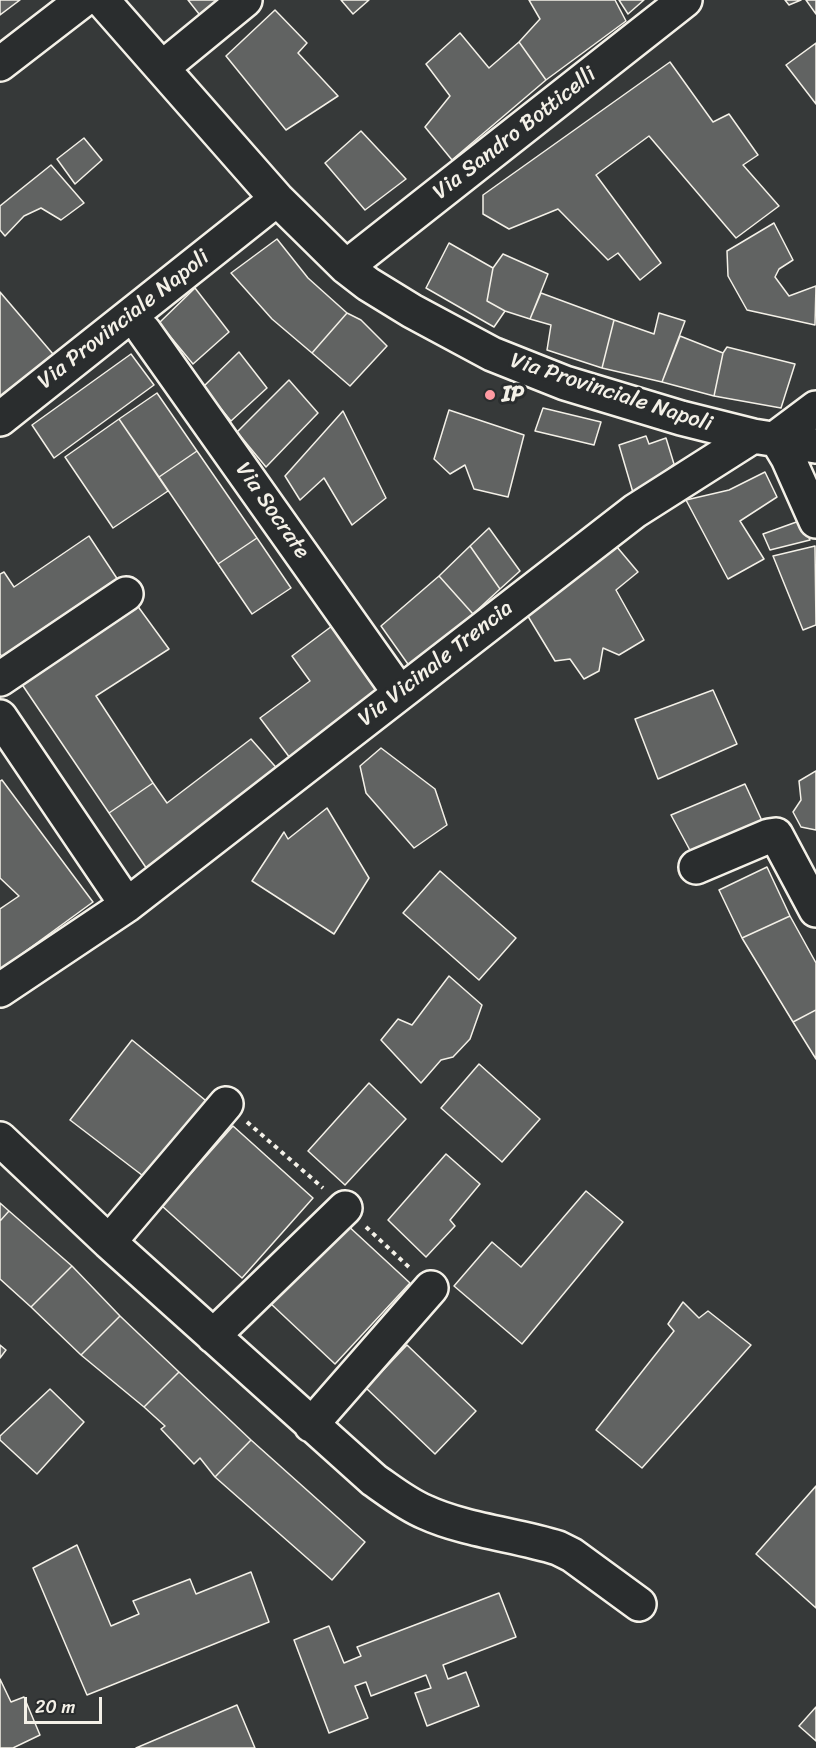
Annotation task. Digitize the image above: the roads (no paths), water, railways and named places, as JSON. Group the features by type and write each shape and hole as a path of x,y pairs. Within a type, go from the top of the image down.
{"street":[{"path":"0,64 83,0"},
{"name":"Via Provinciale Napoli","path":"102,0 277,200 346,267 368,284 412,311 492,354 565,382 681,418 816,446"},
{"path":"162,68 245,0"},
{"name":"Via Sandro Botticelli","path":"346,267 685,0"},
{"name":"Via Provinciale Napoli","path":"0,419 277,200"},
{"name":"Via Socrate","path":"144,331 399,692"},
{"name":"Via Vicinale Trencia","path":"0,990 126,904 635,511 816,408"},
{"path":"764,437 788,458 816,521"},
{"path":"0,679 126,594"},
{"path":"0,717 126,904"},
{"path":"696,867 776,835 816,910"},
{"path":"109,1242 226,1104"},
{"path":"0,1139 109,1242 374,1480 416,1508 447,1520 558,1548 572,1555 639,1604"},
{"path":"213,1336 345,1208"},
{"path":"311,1425 431,1288"}],"place":[{"name":"IP","path":"490,395"}]}
